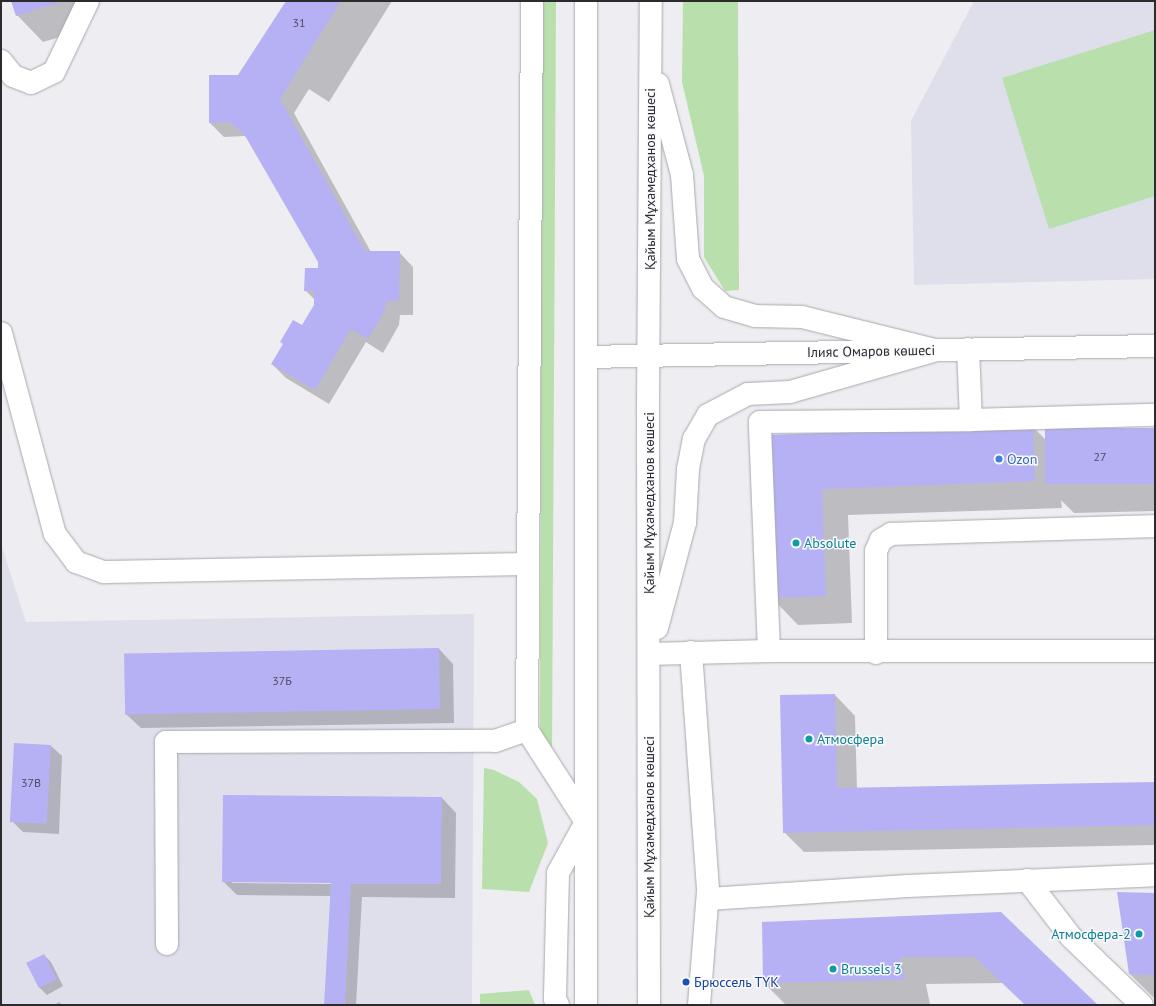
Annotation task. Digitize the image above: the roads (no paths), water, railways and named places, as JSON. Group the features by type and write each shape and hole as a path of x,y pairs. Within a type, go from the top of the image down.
{"main road":[{"path":"1,61 13,76 31,83 54,72 88,1"},
{"path":"532,1 527,730 586,822"},
{"path":"586,1 586,1005"},
{"name":"Қайым Мұхамедханов көшесі","path":"649,1005 651,1"},
{"path":"650,55 682,175 688,259 703,288 724,307 755,316 802,317 936,350"},
{"path":"1,333 55,534 76,562 104,572 528,564"},
{"name":"Ілияс Омаров көшесі","path":"586,357 1155,346"},
{"path":"968,349 971,420"},
{"path":"936,350 790,392 748,394 708,415 694,439 688,469 685,523 649,654 769,651 876,653 1155,651"},
{"path":"769,651 760,422 971,420 1155,415"},
{"path":"876,653 876,551 880,540 891,534 1155,526"},
{"path":"691,652 708,895 699,1005"},
{"path":"167,944 166,742 495,741 527,730"},
{"path":"558,1005 555,999 558,873 586,822"},
{"path":"708,895 941,871 1155,864"},
{"path":"708,895 1155,875"},
{"path":"1027,880 1072,937 1142,1005"}],"place":[{"name":"Ozon","path":"999,459"},
{"name":"Absolute","path":"796,543"},
{"name":"Атмосфера","path":"809,739"},
{"name":"Атмосфера-2","path":"1139,934"},
{"name":"Brussels 3","path":"833,969"},
{"name":"Брюссель ТҮК","path":"686,982"}]}
